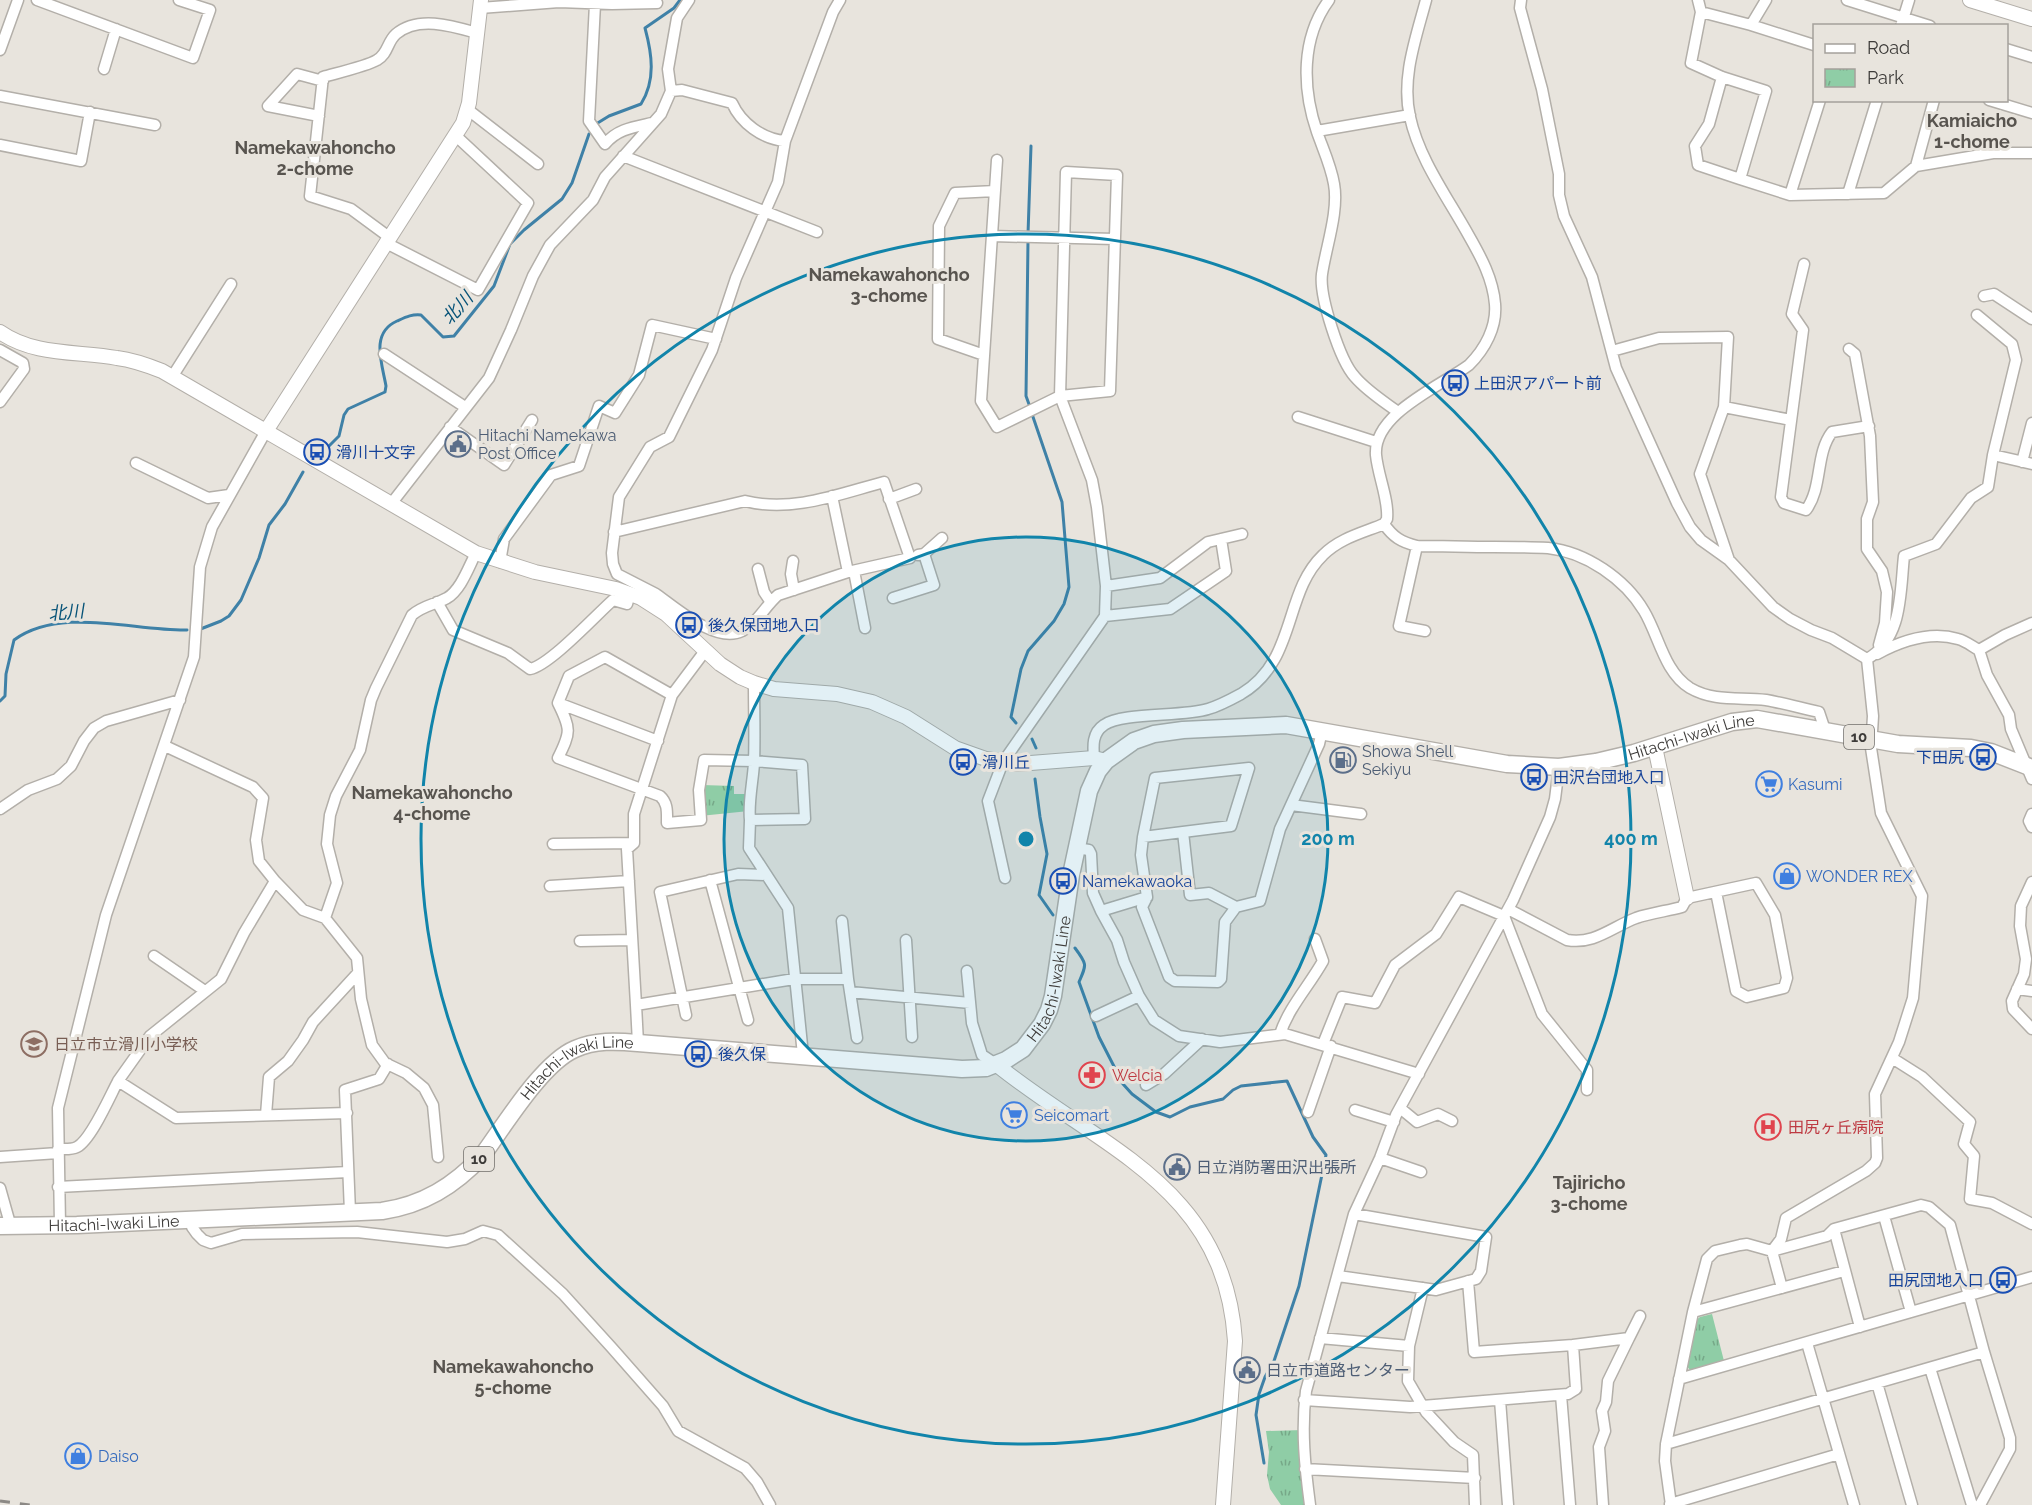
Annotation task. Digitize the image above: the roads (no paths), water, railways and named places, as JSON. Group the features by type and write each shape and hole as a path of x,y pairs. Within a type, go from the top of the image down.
{"main road":[{"name":"Hitachi-Iwaki Line","path":"4,1226 382,1211 423,1201 460,1177 482,1156 547,1068 575,1048 600,1042 803,1055 962,1069 997,1065 1023,1049 1033,1038 1049,1010 1076,848 1089,791 1098,771 1100,759 1134,741 1168,732 1276,725 1507,764 1559,767 1596,762 1744,720 1757,719 1906,745 1971,748 1991,752 2030,771"}],"street":[{"path":"0,50 18,0"},
{"path":"37,0 193,58 212,5 179,0"},
{"path":"391,504 489,378 533,276 550,245 593,200 605,177 661,114 671,91 668,69 677,18 689,0"},
{"path":"840,0 833,12 785,141 778,182 736,278 712,350 669,437 651,447 619,497 612,553 616,574 654,599 703,626 717,633 728,635 742,632 778,595 851,571 924,554 942,538"},
{"path":"1329,0 1314,27 1308,50 1308,93 1317,130 1331,169 1336,195 1322,275 1323,296 1344,360 1353,375 1368,391 1398,412"},
{"path":"0,332 18,342 38,348 135,361 172,377 476,553 500,562 654,599 705,651 754,683 774,689 837,694 872,702 906,717 955,748 971,755 1003,762 1034,763 1100,759 1093,746 1095,736 1104,724 1124,718 1207,710 1244,692 1272,666 1308,575 1321,556 1343,540 1383,524 1387,519 1388,513 1378,473 1376,442 1388,421 1478,356 1493,326 1496,306 1487,269 1425,156 1415,136 1410,116 1407,79 1426,0"},
{"path":"1521,0 1522,15 1542,88 1559,174 1559,195 1564,216 1592,277 1616,368 1677,503 1690,527 1701,540 1729,560 1773,607 1811,630 1872,656"},
{"path":"1698,0 1701,12 1691,63 1722,77 1766,91 1740,179"},
{"path":"1751,25 1766,0"},
{"path":"1847,0 1903,22 1909,0"},
{"path":"1970,0 2032,19"},
{"path":"60,1225 58,1108 106,915 194,657 200,567 212,527 266,431 463,123 467,109 480,4 559,1 657,3"},
{"path":"595,3 589,121 605,144 613,134 652,123"},
{"path":"1701,12 1813,44"},
{"path":"455,135 528,203 478,290 387,240 351,209 310,196 323,77 376,61 386,52 397,33 416,25 431,23 477,33"},
{"path":"104,69 116,29"},
{"path":"2008,49 2032,57"},
{"path":"319,116 268,106 297,74 323,81"},
{"path":"1722,77 1709,124 1695,146 1698,165 1790,195 1884,193 1916,166 1993,153 2032,153"},
{"path":"671,91 682,90 732,103 736,114 746,124 776,140 785,141"},
{"path":"0,96 155,125"},
{"path":"1790,195 1819,102"},
{"path":"1848,194 1876,102"},
{"path":"1916,166 1933,102"},
{"path":"1996,102 2032,113"},
{"path":"467,109 538,164"},
{"path":"0,145 81,161 90,112"},
{"path":"1317,130 1410,116"},
{"path":"623,156 816,232"},
{"path":"997,160 981,401 997,427 1060,396 1110,391 1117,175 1066,172 1064,238 1060,396 1092,480 1106,586 1105,616 1003,762 988,801 1005,878"},
{"path":"984,355 938,339 939,226 955,193 995,191"},
{"path":"992,236 1115,239"},
{"path":"1804,264 1792,314 1803,330 1781,497 1784,503 1806,510 1813,501 1826,441 1832,432 1869,426"},
{"path":"172,377 231,284"},
{"path":"1984,296 1994,294 2032,319"},
{"path":"1872,656 1898,620 1904,556 1936,544 1971,498 1988,487 1993,454 2016,360 2013,344 1977,315"},
{"path":"500,562 504,539 551,475 579,466 599,406 615,413 639,375 652,325 716,339"},
{"path":"1612,351 1659,338 1728,337 1724,407 1700,474 1729,560"},
{"path":"1772,1251 1781,1239 1784,1221 1788,1216 1866,1171 1875,1163 1877,1153 1875,1094 1892,1058 1913,998 1922,896 1881,813 1871,739 1872,656 1885,623 1887,592 1882,571 1867,549 1867,519 1873,502 1869,426 1856,354 1849,349"},
{"path":"0,350 23,363 24,369 0,402"},
{"path":"384,354 465,407"},
{"path":"1724,407 1791,420"},
{"path":"1298,417 1376,442"},
{"path":"450,427 504,465 532,420"},
{"path":"1993,454 2027,463 2032,423"},
{"path":"136,463 208,498 229,495"},
{"path":"614,532 745,501 756,504 809,504 884,482 910,558"},
{"path":"889,499 916,489"},
{"path":"832,496 865,627"},
{"path":"1383,524 1400,541 1416,546 1550,549 1573,554 1605,570 1628,589 1647,617 1667,662 1688,686 1704,695 1717,698 1766,700 1819,712 1825,730"},
{"path":"1106,586 1160,578 1208,542 1242,534"},
{"path":"1105,616 1170,609 1226,571 1221,539"},
{"path":"1416,546 1399,626 1425,631"},
{"path":"325,918 337,883 327,844 330,815 336,796 360,750 371,700 412,615 422,607 454,593 476,553"},
{"path":"893,598 934,585 924,554"},
{"path":"793,561 790,574 794,590"},
{"path":"758,569 764,592 770,601"},
{"path":"437,602 453,630 508,653 530,669 537,668 552,658 612,600 627,604 630,594"},
{"path":"1979,650 2032,623"},
{"path":"1872,656 1900,642 1931,637 1958,639 1979,650 1987,675 2009,716 2011,729 2030,771"},
{"path":"638,1043 627,849 634,843 634,814 672,695 705,651"},
{"path":"672,695 604,657 569,676 558,703 567,722 569,737 558,758 642,788 664,800 668,822 700,820 700,783 704,760 802,765 805,819 750,820"},
{"path":"754,683 754,761 749,811 749,848 788,908 803,1055"},
{"path":"0,809 28,790 57,778 71,766 84,741 100,724 180,700"},
{"path":"558,703 658,741"},
{"path":"1143,837 1232,826 1249,768 1155,778 1143,837 1141,855 1147,897 1142,907 1169,977 1175,981 1218,982 1221,979 1225,922 1236,907 1260,901 1280,829 1319,744 1322,731"},
{"path":"165,746 253,787 263,798 256,840 259,861 303,910 325,918 357,958 361,999 372,1046 388,1064 406,1073 424,1088 433,1104 438,1157"},
{"path":"1308,1112 1342,997 1375,1003 1395,965 1436,934 1460,897 1506,912 1567,940 1577,942 1595,939 1636,918 1682,907 1687,898 1655,747"},
{"path":"1311,1505 1305,1469 1303,1410 1354,1214 1400,1108 1506,912 1550,817 1555,800 1559,767"},
{"path":"1291,805 1361,814"},
{"path":"2032,814 2029,821 2032,827"},
{"path":"1183,832 1190,895 1209,893 1236,907"},
{"path":"553,844 634,843"},
{"path":"1076,848 1089,850 1091,854 1093,893 1117,940 1139,996 1154,1020 1179,1036 1220,1042 1285,1034 1419,1074"},
{"path":"686,1015 660,892 738,874 766,875"},
{"path":"710,880 748,1020"},
{"path":"0,1157 74,1149 81,1145 118,1081 150,1036 221,979 244,933 275,881"},
{"path":"550,886 629,881"},
{"path":"2032,882 2021,906 2020,926 2026,959 2024,974 2012,1000 2013,1009 2032,1029"},
{"path":"1687,898 1756,883 1775,915 1787,978 1784,988 1747,997 1736,991 1716,892"},
{"path":"1101,911 1147,897"},
{"path":"1506,912 1542,1014 1587,1070 1587,1090"},
{"path":"842,921 857,1038"},
{"path":"1280,1034 1285,1019 1323,961 1315,939"},
{"path":"580,941 632,940"},
{"path":"906,940 912,1037"},
{"path":"154,956 205,991"},
{"path":"967,971 972,1023 982,1055 1020,1084 1125,1155 1168,1190 1190,1214 1220,1267 1228,1294 1234,1331 1235,1367 1223,1505"},
{"path":"266,1116 269,1077 288,1061 313,1022 358,973"},
{"path":"636,1005 794,979 848,979"},
{"path":"2017,989 2032,991"},
{"path":"850,992 970,1003"},
{"path":"1096,1016 1139,996"},
{"path":"1146,1085 1171,1068 1202,1039"},
{"path":"1892,1058 1922,1077 1970,1122 1964,1144 1974,1156 1970,1199 1992,1203 2031,1221"},
{"path":"350,1212 345,1090 379,1079 388,1064"},
{"path":"118,1081 176,1118 347,1113"},
{"path":"1400,1108 1417,1122 1438,1114 1452,1121"},
{"path":"1355,1110 1394,1122"},
{"path":"1380,1158 1421,1173"},
{"path":"58,1187 348,1172"},
{"path":"0,1188 9,1220 4,1226"},
{"path":"1839,1454 1670,1504 1665,1461 1666,1444 1693,1312 1707,1259 1716,1251 1747,1244 1772,1251 1827,1236 1834,1229 1921,1205 1929,1207 1946,1221 1956,1241 2010,1444 1980,1505"},
{"path":"1338,1276 1436,1290 1479,1277 1486,1237 1354,1214"},
{"path":"1884,1216 1911,1312"},
{"path":"190,1220 197,1234 203,1240 211,1243 242,1234 357,1232 447,1242 465,1239 483,1232 498,1235 562,1294 612,1348 663,1406 678,1431 745,1468 757,1482 770,1505"},
{"path":"1834,1229 1860,1327"},
{"path":"1772,1251 1782,1288"},
{"path":"1693,1312 1844,1271"},
{"path":"1679,1379 2032,1277"},
{"path":"1468,1281 1474,1352 1629,1338"},
{"path":"1423,1288 1409,1346 1408,1380 1422,1406 1454,1442 1473,1455 1475,1505"},
{"path":"1602,1505 1599,1447 1605,1431 1602,1411 1606,1402 1608,1381 1640,1316"},
{"path":"1320,1338 1409,1346"},
{"path":"1808,1343 1854,1505"},
{"path":"1305,1400 1410,1407 1568,1394 1576,1389 1573,1344"},
{"path":"1666,1444 1984,1352"},
{"path":"1930,1368 1972,1505"},
{"path":"1877,1383 1912,1505"},
{"path":"1561,1395 1569,1505"},
{"path":"1500,1400 1508,1505"},
{"path":"1305,1469 1475,1478"}],"waterway":[{"name":"北川","path":"596,124 609,116 641,104 651,76 645,28 674,8 680,0"},
{"name":"北川","path":"323,452 339,436 344,415 348,409 385,392 380,349 383,333 397,321 421,315 443,337 454,336 494,286 510,244 562,199 572,183 589,134"},
{"path":"1028,234 1031,146"},
{"path":"1028,241 1026,396 1030,407"},
{"path":"1016,723 1011,717 1021,669 1028,651 1054,621 1064,604 1069,587 1062,502 1032,414"},
{"name":"北川","path":"198,630 229,616 241,600 259,558 269,525 285,504 303,472"},
{"name":"北川","path":"0,701 5,696 6,674 14,640 33,630 53,624 75,622 187,630"},
{"path":"1032,739 1036,748"},
{"path":"1035,779 1047,854 1039,895 1053,915"},
{"path":"1075,948 1084,964 1079,982 1099,1037 1123,1084 1132,1094 1156,1112 1170,1117 1190,1107 1223,1099 1241,1086 1287,1081 1313,1137 1326,1155 1299,1286 1274,1361 1259,1394 1256,1415 1264,1463"}],"railway":[{"path":"0,1501 30,1505"}],"place":[{"name":"上田沢アパート前","path":"1455,383"},
{"name":"Hitachi Namekawa Post Office","path":"458,444"},
{"name":"滑川十文字","path":"317,452"},
{"name":"後久保団地入口","path":"689,625"},
{"name":"下田尻","path":"1983,757"},
{"name":"Showa Shell Sekiyu","path":"1343,760"},
{"name":"滑川丘","path":"963,762"},
{"name":"田沢台団地入口","path":"1534,777"},
{"name":"Kasumi","path":"1769,784"},
{"name":"WONDER REX","path":"1787,876"},
{"name":"Namekawaoka","path":"1063,881"},
{"name":"日立市立滑川小学校","path":"34,1044"},
{"name":"後久保","path":"698,1054"},
{"name":"Welcia","path":"1092,1075"},
{"name":"Seicomart","path":"1014,1115"},
{"name":"田尻ヶ丘病院","path":"1768,1127"},
{"name":"日立消防署田沢出張所","path":"1177,1167"},
{"name":"田尻団地入口","path":"2003,1280"},
{"name":"日立市道路センター","path":"1247,1370"},
{"name":"Daiso","path":"78,1456"}],"district":[{"name":"Kamiaicho 1-chome","path":"1972,130"},
{"name":"Namekawahoncho 2-chome","path":"315,157"},
{"name":"Namekawahoncho 3-chome","path":"889,284"},
{"name":"Namekawahoncho 4-chome","path":"432,802"},
{"name":"Tajiricho 3-chome","path":"1589,1192"},
{"name":"Namekawahoncho 5-chome","path":"513,1376"}]}
